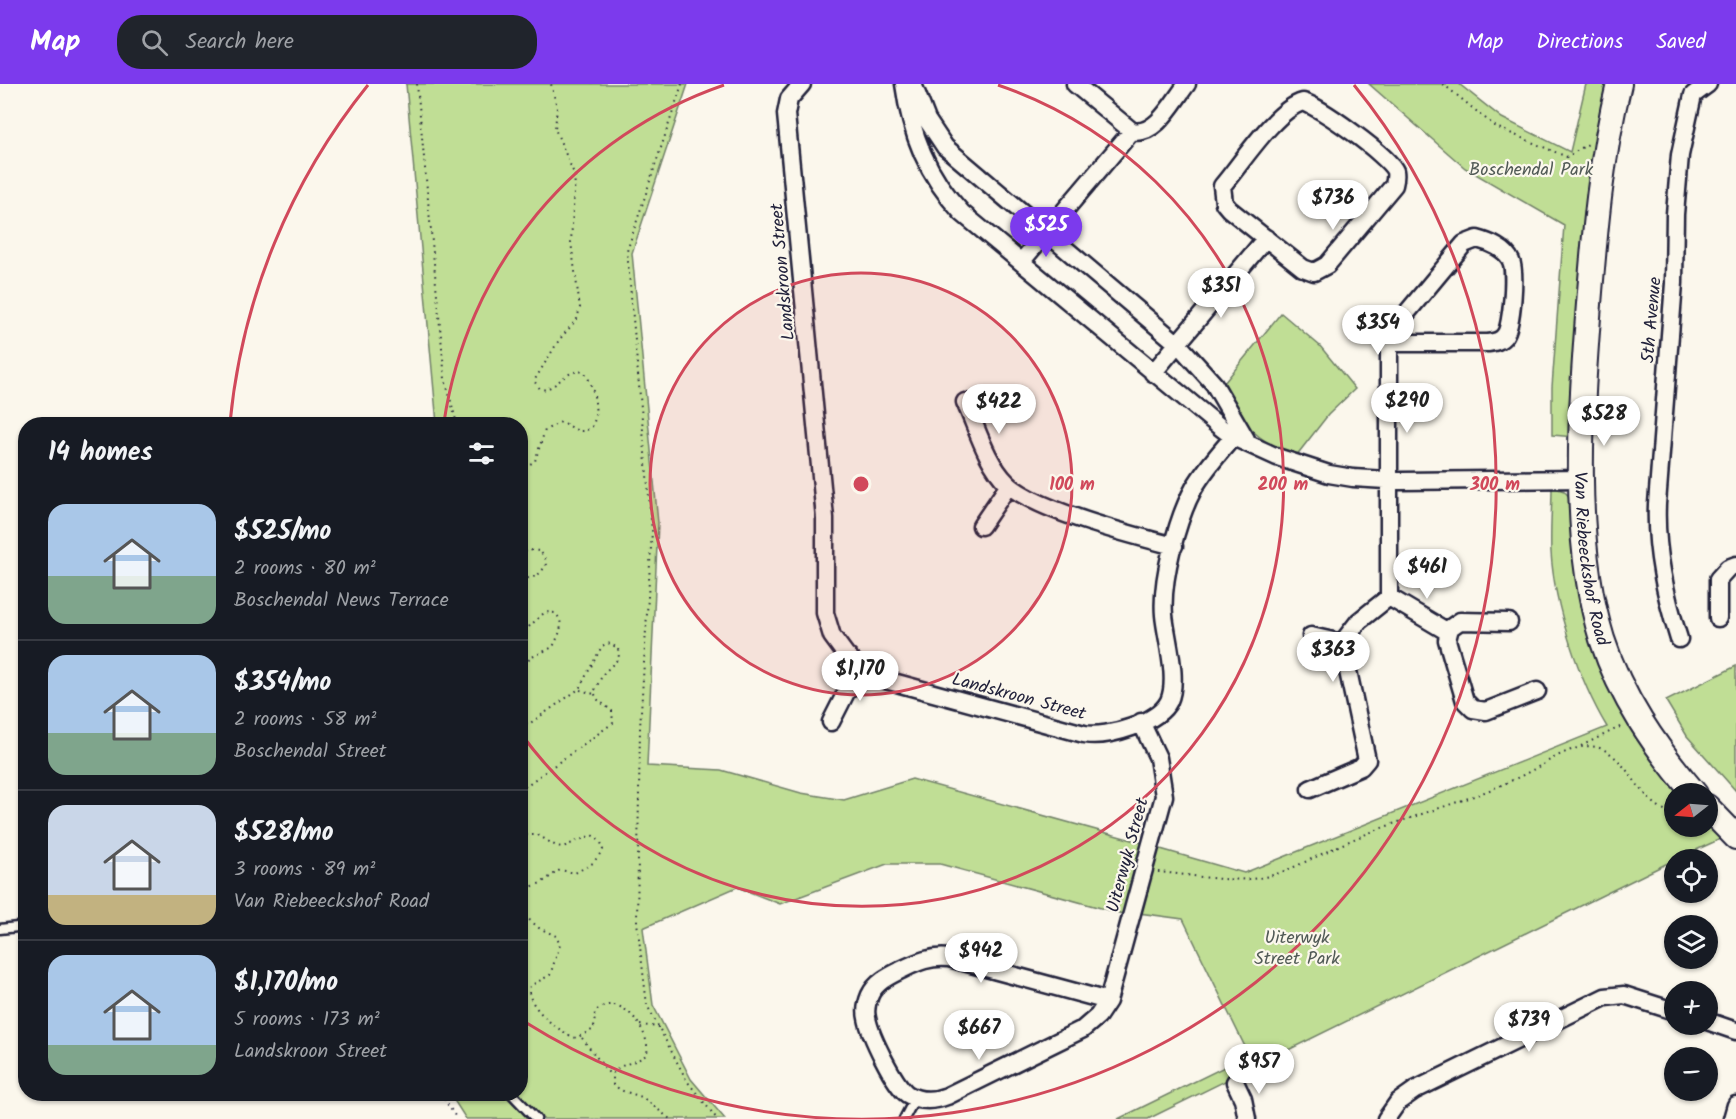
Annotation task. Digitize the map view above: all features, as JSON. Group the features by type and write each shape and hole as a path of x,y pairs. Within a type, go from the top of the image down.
{"street":[{"name":"Landskroon Street","path":"802,84 789,99 786,114 825,518 823,601 832,636 846,655 859,667 882,679 1084,734 1105,735 1159,713 1171,693 1163,605 1174,546 1193,490 1236,434"},
{"path":"904,84 915,140 940,187 962,213 1153,373 1251,444 1284,460 1329,474 1390,481 1583,479"},
{"path":"913,84 927,120 945,147 1178,344 1214,384 1236,434"},
{"path":"1075,84 1132,131 1145,132 1154,126 1187,84"},
{"name":"Van Riebeeckshof Road","path":"1619,84 1608,131 1597,210 1584,369 1585,558 1595,613 1612,667 1639,720 1686,783"},
{"name":"5th Avenue","path":"1679,639 1664,584 1657,514 1674,283 1675,214 1680,155 1693,95 1708,84"},
{"path":"1303,102 1318,107 1386,159 1395,171 1394,185 1320,270 1309,272 1266,238 1229,209 1224,203 1222,186 1279,117 1294,105 1303,102"},
{"path":"1021,262 1132,131"},
{"path":"1153,373 1266,238"},
{"path":"1389,343 1488,343 1501,339 1509,324 1513,276 1512,265 1507,255 1481,240 1468,241 1395,327 1389,343 1389,597"},
{"path":"964,402 992,461 1009,485 1061,512 1174,546"},
{"path":"981,526 1009,485"},
{"path":"1718,618 1718,579 1728,568 1736,565"},
{"path":"1389,597 1448,632"},
{"path":"1310,789 1361,767 1366,760 1342,643 1359,621 1389,597"},
{"path":"1509,622 1460,621 1452,625 1448,632 1447,640 1465,700 1473,709 1486,711 1537,691"},
{"path":"1311,636 1342,643"},
{"path":"831,722 859,667"},
{"name":"Uiterwyk Street","path":"915,1098 932,1100 947,1096 1083,1029 1098,1016 1108,1001 1164,796 1158,758 1141,722"},
{"path":"1718,818 1736,837"},
{"path":"915,1098 896,1082 867,1018 870,996 887,977 925,959 949,958 1108,1001"},
{"path":"1386,1119 1398,1102 1415,1090 1605,997 1624,995 1664,1008"},
{"path":"1718,1025 1736,1031"},
{"path":"1235,1082 1243,1099 1247,1119"},
{"path":"1732,1119 1736,1105"}],"lane":[{"path":"0,929 18,927"},
{"path":"904,1119 915,1098"},
{"path":"519,1101 536,1119"}],"path":[{"path":"417,84 445,379 456,417"},
{"path":"528,465 535,461 542,447 542,434 545,430 561,422 573,430 584,432 591,428 596,417 594,390 584,372 569,373 549,389 541,390 534,381 559,340 577,319 579,308 571,242 575,176 555,129 557,107 551,84"},
{"path":"682,84 627,251 651,531 640,728 637,922 648,1005 687,1081 717,1119"},
{"path":"1443,84 1496,127 1568,157 1608,131"},
{"path":"528,550 540,551 545,558 546,566 537,576 528,578"},
{"path":"528,627 545,612 555,612 562,624 553,647 528,661"},
{"path":"576,691 593,666 598,651 602,646 613,644 618,648 619,658 603,674 594,692 596,696"},
{"path":"528,724 576,691 583,689 596,696 612,711 613,723 528,784"},
{"path":"1143,871 1248,880 1275,874 1318,857 1360,836 1501,787 1579,747 1639,720"},
{"path":"1579,747 1594,746 1611,755 1644,795 1664,810"},
{"path":"528,835 538,834 556,846 562,847 592,835 601,842 603,850 599,858 581,872 560,870 541,883 528,888"},
{"path":"528,919 539,928 556,936 560,945 550,975 533,982 528,991 529,997 568,1036 585,1040 612,1078 617,1089 642,1097 670,1119"},
{"path":"579,1038 594,1029 595,1012 608,1004 625,1010 640,1025 647,1041 647,1054 634,1063 621,1065 613,1073 612,1078"},
{"path":"640,1025 659,1027"},
{"path":"445,1101 457,1119"}],"green space":[{"path":"406,84 688,84 632,253 658,523 647,766 721,770 801,793 844,800 912,779 1143,843 1123,914 940,864 887,864 780,904 737,887 643,928 653,1005 691,1079 725,1119 466,1119 454,1101 528,1101 528,417 436,417"},
{"name":"Boschendal Park","path":"1369,84 1459,84 1502,118 1570,152 1586,84 1611,84 1575,437 1552,435 1552,387 1564,225 1465,168"},
{"path":"1281,313 1320,346 1355,389 1328,415 1296,456 1270,444 1252,430 1220,388"},
{"name":"Uiterwyk Street Park","path":"1552,487 1564,491 1572,500 1581,589 1679,783 1664,783 1664,837 1718,837 1718,830 1725,837 1698,849 1664,849 1664,865 1148,1119 1118,1119 1249,1055 1183,919 1139,913 1157,848 1244,873 1607,727 1587,688 1563,619 1553,573"},
{"path":"1736,666 1736,791 1687,736 1666,701"}]}
